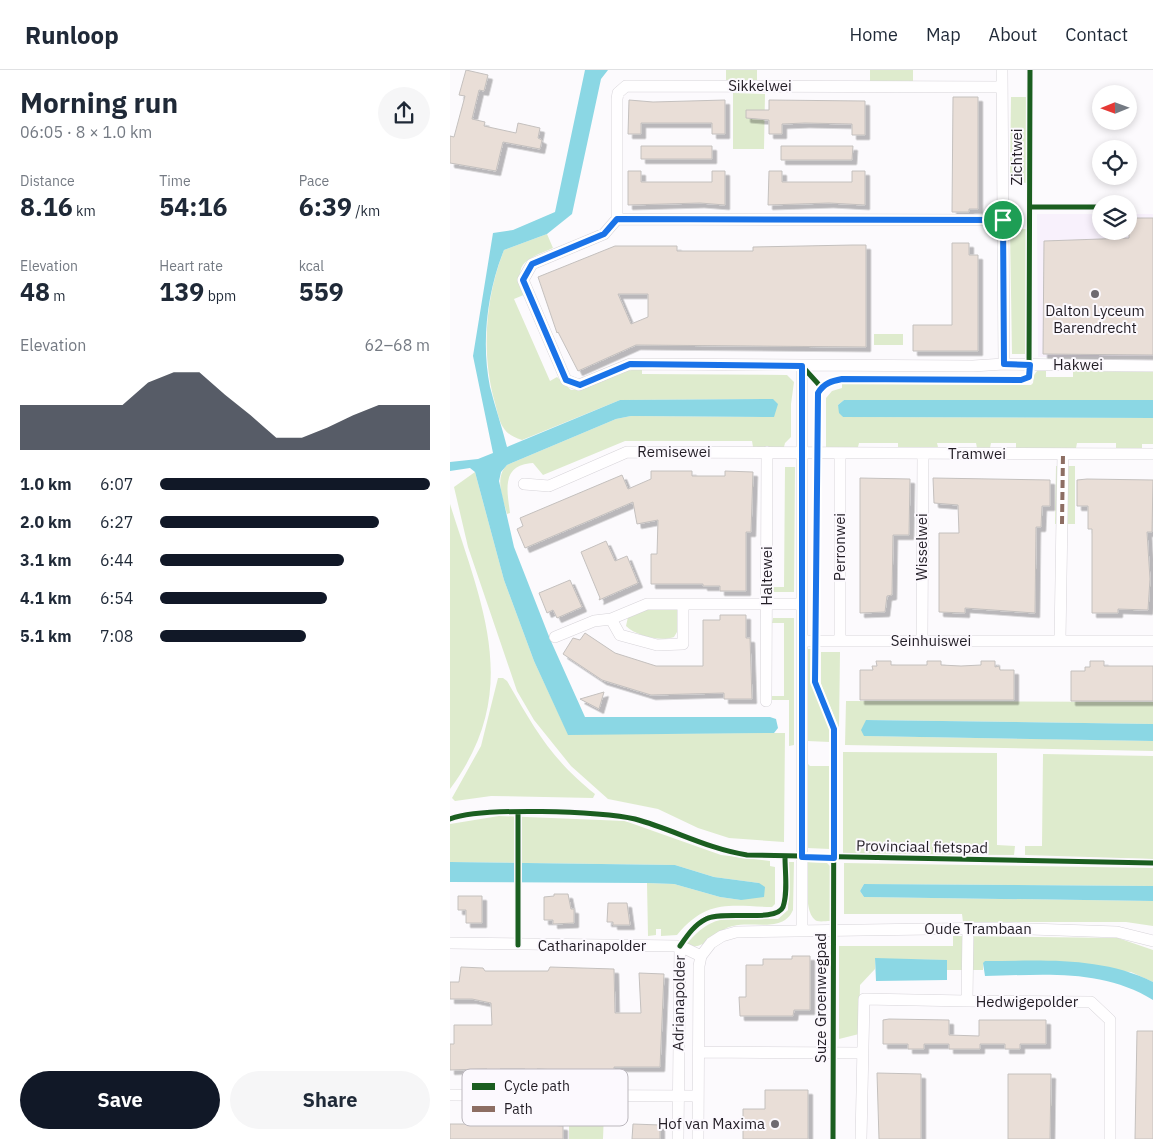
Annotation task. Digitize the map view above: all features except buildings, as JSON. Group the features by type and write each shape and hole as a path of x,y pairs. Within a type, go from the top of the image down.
{"street":[{"name":"Zichtwei","path":"1002,70 1004,364"},
{"name":"Sikkelwei","path":"617,219 617,99 618,93 626,86 1002,87"},
{"path":"617,219 1003,220"},
{"name":"Hakwei","path":"617,219 604,234 532,264 523,280 566,380 580,385 630,364 1153,366"},
{"path":"802,366 802,930"},
{"name":"Remisewei","path":"524,484 549,486 627,452 801,452"},
{"name":"Haltewei","path":"766,701 767,452"},
{"name":"Tramwei","path":"801,452 1153,454"},
{"name":"Perronwei","path":"840,453 840,641"},
{"name":"Wisselwei","path":"922,641 923,454"},
{"path":"1060,640 1062,454"},
{"path":"555,636 594,621 612,619 647,604 802,604"},
{"path":"612,619 620,635 658,645 683,644 683,604"},
{"name":"Seinhuiswei","path":"802,641 1153,641"},
{"name":"Oude Trambaan","path":"802,930 968,928 1117,932 1153,941"},
{"name":"Hedwigepolder","path":"967,1001 968,928"},
{"name":"Adrianapolder","path":"698,1139 699,966 701,956 711,943 722,936 736,932 802,930"},
{"name":"Catharinapolder","path":"450,943 680,946 701,956"},
{"name":"Adrianapolder","path":"678,1139 680,946"},
{"name":"Hedwigepolder","path":"861,1139 864,999 1091,1002 1110,1020 1110,1139"},
{"path":"699,1052 863,1053"},
{"path":"628,1096 698,1096"}],"shaded area":[{"name":"Dalton Lyceum Barendrecht","path":"1037,214 1092,214 1092,240 1137,240 1137,214 1153,214 1153,356 1038,357"}],"green space":[{"path":"726,70 757,70 757,80 726,80"},
{"path":"870,70 913,70 913,81 870,81"},
{"path":"733,93 765,94 764,149 733,149"},
{"path":"1011,97 1027,97 1027,183 1010,181"},
{"path":"1010,229 1027,229 1026,354 1012,354"},
{"path":"547,234 553,248 536,255 524,264 520,275 526,294 514,299 550,381 557,377 571,390 580,389 624,372 642,369 642,374 787,375 794,382 791,404 791,437 784,447 753,447 752,441 625,441 543,475 533,463 523,465 515,468 508,480 510,513 507,514 500,482 503,470 507,465 616,419 631,416 774,417 773,399 620,400 522,440 506,431 498,416 488,365 487,326 493,287 504,250"},
{"path":"874,334 903,334 903,345 874,345"},
{"path":"1037,371 1046,371 1046,377 1073,377 1073,371 1153,372 1153,400 844,400 838,405 843,417 1153,418 1153,444 1142,444 1142,448 1116,448 1116,443 1077,443 1076,448 1016,448 1016,443 991,443 990,448 977,448 976,443 937,443 938,447 898,448 898,443 859,443 858,447 826,447 826,398 832,391 842,388 842,384 1031,385"},
{"path":"1056,466 1075,466 1075,524 1055,524"},
{"path":"785,467 795,467 794,592 772,592 772,587 784,587"},
{"path":"475,472 504,580 534,661 568,734 785,733 784,842 729,838 698,828 658,809 608,799 571,766 534,720 517,691 468,547 454,487"},
{"path":"450,504 474,578 483,613 489,648 491,683 485,717 472,753 450,789"},
{"path":"642,610 677,610 677,632 674,637 662,639 649,637 630,630 626,626 628,617"},
{"path":"773,618 794,618 794,745 789,746 789,700 772,700 772,696 784,696 784,623 772,623"},
{"path":"807,649 812,649 812,686 830,729 830,742 807,741"},
{"path":"821,652 840,652 839,728 821,684"},
{"path":"498,678 503,678 507,681 545,742 566,768 595,794 593,798 491,796 455,801 452,798 481,746"},
{"path":"846,701 1153,702 1153,724 866,720 865,736 1153,741 1153,751 845,745"},
{"path":"843,752 997,753 997,845 1015,846 1014,855 843,854"},
{"path":"1043,754 1153,756 1153,859 1025,855 1025,846 1042,846"},
{"path":"807,763 810,766 830,766 830,849 807,848"},
{"path":"499,816 625,821 721,855 770,861 770,866 775,867 775,904 772,907 720,907 698,915 677,935 661,936 661,929 656,929 656,935 648,936 647,883 674,884 720,897 741,900 759,883 714,877 675,865 450,862 450,824"},
{"path":"789,862 794,862 793,910 782,922 767,925 733,926 726,928 699,946 686,945 706,926 717,921 738,918 778,919 788,910"},
{"path":"808,862 827,863 830,866 830,921 817,921 810,911 807,894"},
{"path":"844,863 1153,868 1153,886 864,884 860,891 864,897 1153,901 1153,926 1126,922 963,922 962,914 844,914"},
{"path":"953,936 1118,938 1153,950 1153,982 1131,972 983,963 983,970 947,970 947,960 875,959 875,969 860,985 859,1034 839,1039 839,946 953,946"},
{"path":"569,1126 603,1126 603,1139 569,1139"}],"water":[{"path":"585,70 608,70 601,79 572,214 547,234 504,250 493,283 487,318 487,370 507,447 620,400 773,399 778,404 774,417 631,416 616,419 507,465 501,472 499,481 514,547 550,639 585,717 770,717 776,719 778,728 774,733 568,735 534,661 504,580 475,472 470,468 450,471 450,462 478,459 493,453 473,356 493,233 513,230 555,212"},
{"path":"844,400 1153,400 1153,418 843,417 839,413 838,405"},
{"path":"866,720 1153,724 1153,741 864,736 861,730"},
{"path":"450,862 675,865 714,877 759,883 765,887 764,897 741,900 720,897 674,884 450,882"},
{"path":"864,884 1153,886 1153,901 864,897 860,891"},
{"path":"875,958 947,960 947,980 876,981"},
{"path":"985,961 1070,962 1112,968 1153,982 1153,1000 1134,990 1093,978 1050,975 985,976 983,963"}],"marked path":[{"path":"1062,524 1063,454"}],"cycle path":[{"path":"802,366 821,387 830,381 842,379 1021,380 1029,377 1030,70"},
{"path":"1030,207 1092,207"},
{"name":"Suze Groenwegpad","path":"821,387 818,393 817,406 815,682 834,729 833,1139"},
{"name":"Provinciaal fietspad","path":"450,819 465,815 487,813 542,811 619,816 650,823 717,848 747,855 1153,863"},
{"path":"518,812 518,945"},
{"path":"680,946 694,928 706,919 778,912 783,907 785,895 785,857"}],"place":[{"name":"Dalton Lyceum Barendrecht","path":"1095,294"},
{"name":"Hof van Maxima","path":"775,1124"}],"route":[{"path":"617,219 1003,220 1004,364 1030,365 1029,377 1021,380 842,379 830,381 821,387 818,393 815,682 834,729 834,858 802,857 802,366 630,364 580,385 566,380 523,280 532,264 604,234 617,219"}]}
